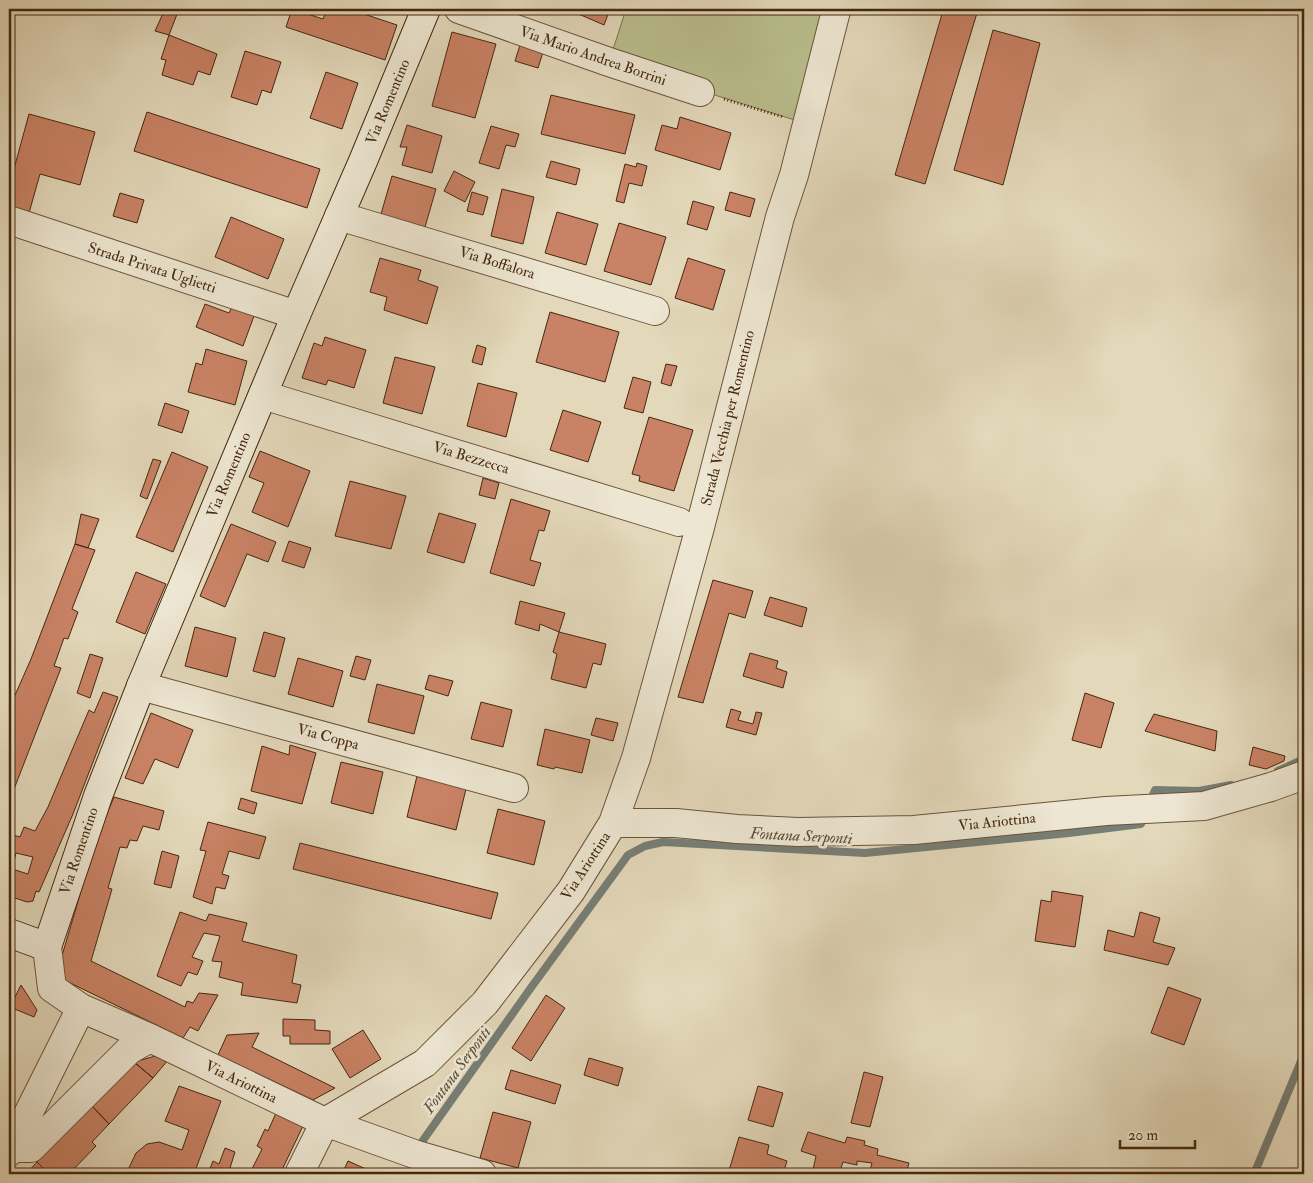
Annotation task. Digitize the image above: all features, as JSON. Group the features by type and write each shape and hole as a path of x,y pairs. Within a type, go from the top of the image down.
{"street":[{"name":"Via Romentino","path":"46,947 98,796 141,686 426,9"},
{"name":"Via Mario Andrea Borrini","path":"459,9 700,92"},
{"name":"Strada Vecchia per Romentino","path":"613,823 636,758 696,540 836,11"},
{"name":"Via Boffalora","path":"339,216 655,311"},
{"name":"Strada Privata Uglietti","path":"9,220 296,315"},
{"name":"Via Bezzecca","path":"263,395 679,522"},
{"name":"Via Coppa","path":"141,686 514,788"},
{"name":"Via Ariottina","path":"46,947 52,988 81,1008 150,1038 325,1122 425,1063 486,1003 571,891 613,823 676,823 798,832 914,830 1046,817 1204,806 1271,787 1304,775"},
{"path":"9,933 46,947"},
{"path":"10,1150 81,1008"},
{"path":"10,1150 31,1148 129,1050 150,1038"},
{"path":"300,1174 325,1122 415,1165 482,1174"}],"path":[{"path":"700,92 807,124"}],"green space":[{"path":"626,9 838,9 801,122 609,62"}],"building":[{"path":"165,9 179,9 169,35 155,31"},
{"path":"235,9 254,9 252,15"},
{"path":"292,9 323,19 327,9 349,9 397,25 385,60 286,27"},
{"path":"567,9 610,9 604,25"},
{"path":"977,13 925,184 895,175 942,14"},
{"path":"993,30 1040,43 1003,185 954,170"},
{"path":"452,32 496,44 475,118 432,106"},
{"path":"169,35 217,54 210,75 198,71 193,85 162,75 166,60 161,59"},
{"path":"521,42 544,49 538,68 515,61"},
{"path":"245,51 281,62 271,93 262,90 257,105 231,97"},
{"path":"326,72 358,83 342,129 310,118"},
{"path":"551,95 635,115 625,154 541,134"},
{"path":"147,112 320,169 307,208 134,151"},
{"path":"29,114 95,132 80,185 40,174 27,220 9,215 9,187"},
{"path":"680,117 731,133 720,170 655,150 662,125 677,129"},
{"path":"407,125 442,136 432,173 402,165 407,147 400,147"},
{"path":"491,126 519,134 515,147 506,145 499,169 479,163"},
{"path":"551,161 580,169 576,185 546,177"},
{"path":"637,163 647,166 642,186 629,183 624,203 616,201 625,164 636,167"},
{"path":"454,171 475,182 465,202 444,191"},
{"path":"392,176 436,189 425,227 381,214"},
{"path":"502,189 534,197 523,244 491,236"},
{"path":"472,192 488,197 483,215 467,211"},
{"path":"730,192 755,199 750,217 725,210"},
{"path":"120,193 144,200 137,223 113,216"},
{"path":"693,201 714,207 707,230 687,224"},
{"path":"557,212 598,224 586,265 545,253"},
{"path":"231,217 284,239 268,279 215,257"},
{"path":"619,223 666,237 651,285 604,271"},
{"path":"380,258 421,270 418,280 438,287 427,324 384,310 387,297 370,292"},
{"path":"688,258 725,270 713,310 675,298"},
{"path":"205,304 229,313 232,307 254,316 243,346 196,327"},
{"path":"550,312 619,332 605,382 536,362"},
{"path":"325,337 366,350 354,388 328,380 326,385 302,378 314,343 322,346"},
{"path":"477,345 486,348 482,365 472,362"},
{"path":"206,349 247,361 235,405 188,392 196,363 202,365"},
{"path":"395,357 435,367 422,414 383,403"},
{"path":"666,364 677,366 671,386 661,383"},
{"path":"633,377 651,382 643,413 624,408"},
{"path":"478,383 517,393 506,437 467,426"},
{"path":"165,403 189,411 182,433 158,425"},
{"path":"563,410 601,422 588,462 550,450"},
{"path":"649,417 693,430 674,491 639,481 640,476 632,474"},
{"path":"260,451 310,471 288,527 252,512 264,483 249,477"},
{"path":"172,452 208,467 173,552 136,537"},
{"path":"153,459 161,461 147,499 140,496"},
{"path":"483,478 499,483 495,499 479,495"},
{"path":"350,481 406,496 391,549 335,536"},
{"path":"511,499 550,511 544,531 539,530 530,560 541,563 534,586 490,573"},
{"path":"439,513 476,524 464,563 427,552"},
{"path":"81,514 99,519 88,548 75,544"},
{"path":"231,524 276,542 268,562 247,554 225,607 200,596"},
{"path":"289,541 311,548 304,568 282,561"},
{"path":"75,544 95,550 72,609 78,612 68,639 64,638 54,666 61,668 9,802 9,700 12,702 31,659"},
{"path":"136,572 166,584 145,634 116,622"},
{"path":"713,580 753,591 745,618 729,613 703,703 678,697"},
{"path":"770,597 807,608 802,627 764,615"},
{"path":"520,601 565,613 559,632 540,624 539,631 515,624"},
{"path":"195,627 236,638 227,677 185,666"},
{"path":"264,632 285,638 275,677 253,671"},
{"path":"559,632 606,644 601,665 593,663 586,688 551,679 557,654 553,652"},
{"path":"750,653 778,661 776,668 787,672 783,688 743,676"},
{"path":"90,654 103,658 90,698 77,693"},
{"path":"356,656 371,660 365,680 350,676"},
{"path":"298,658 343,671 333,707 288,694"},
{"path":"429,675 453,681 448,696 425,689"},
{"path":"377,684 424,696 414,734 368,722"},
{"path":"103,692 118,697 73,814 39,892 36,891 33,901 27,902 9,896 9,849 13,835 20,837 24,827 35,831 48,807 89,710 94,713","holes":["16,853 33,857 28,874 12,869"]},
{"path":"1085,693 1114,703 1101,748 1072,740"},
{"path":"481,702 512,710 503,747 471,739"},
{"path":"731,709 741,712 738,720 753,724 756,712 762,713 756,735 726,727"},
{"path":"151,713 193,730 178,768 155,759 143,784 125,778"},
{"path":"1154,714 1217,731 1215,751 1145,731"},
{"path":"596,718 618,723 613,741 591,735"},
{"path":"545,729 590,740 582,773 537,765"},
{"path":"290,745 316,753 302,804 251,791 262,746 289,755"},
{"path":"1253,747 1285,756 1284,761 1266,769 1249,765"},
{"path":"341,762 383,772 373,814 331,803"},
{"path":"417,776 466,789 456,830 407,817"},
{"path":"114,797 164,811 159,830 143,826 137,841 130,840 127,848 120,847 108,888 112,889 91,961 185,1007 187,1001 193,1003 199,993 218,995 198,1031 190,1027 183,1038 56,976 97,837"},
{"path":"241,798 257,803 254,814 238,809"},
{"path":"498,809 545,821 534,865 487,853"},
{"path":"208,822 266,837 259,859 229,851 222,874 229,876 225,889 216,887 212,904 193,897 206,851 200,850"},
{"path":"300,843 498,893 491,919 293,869"},
{"path":"162,851 179,856 171,888 154,884"},
{"path":"1052,891 1083,896 1075,947 1035,941 1041,900 1051,902"},
{"path":"180,912 206,921 209,914 247,923 242,941 297,955 292,983 301,985 297,1003 241,995 243,983 219,977 222,962 212,961 220,936 204,933 192,957 203,961 197,975 188,972 181,986 157,976"},
{"path":"1140,912 1160,918 1153,942 1175,948 1168,965 1104,950 1108,930 1134,937"},
{"path":"21,985 37,1010 34,1017 10,1007"},
{"path":"1168,987 1201,999 1184,1045 1151,1033"},
{"path":"546,995 565,1008 531,1061 512,1048"},
{"path":"283,1019 315,1020 315,1030 330,1031 330,1044 290,1044 290,1036 283,1036"},
{"path":"363,1030 381,1059 350,1078 332,1049"},
{"path":"259,1033 252,1047 335,1088 313,1100 218,1055 227,1035"},
{"path":"159,1055 168,1060 153,1078 134,1062"},
{"path":"589,1058 623,1068 618,1086 584,1075"},
{"path":"134,1062 153,1078 109,1124 92,1106"},
{"path":"511,1070 561,1085 555,1104 505,1089"},
{"path":"864,1072 883,1077 870,1127 851,1123"},
{"path":"179,1086 221,1101 194,1174 126,1174 136,1153 147,1144 159,1142 182,1150 189,1130 165,1121"},
{"path":"758,1086 783,1093 773,1127 748,1120"},
{"path":"92,1106 109,1124 92,1142 96,1146 69,1174 49,1174 37,1162"},
{"path":"493,1112 531,1122 518,1168 480,1158"},
{"path":"276,1113 303,1126 280,1174 252,1174 250,1173 262,1149 257,1146 265,1129 268,1131"},
{"path":"808,1132 845,1143 847,1137 865,1141 864,1145 878,1149 877,1155 909,1163 906,1174 887,1174 870,1170 872,1163 857,1161 857,1165 843,1162 839,1174 812,1174 816,1156 801,1151"},
{"path":"739,1137 769,1145 767,1154 787,1161 783,1174 728,1174"},
{"path":"225,1148 235,1152 230,1168 243,1174 208,1174 213,1161 219,1164"},
{"path":"348,1161 377,1174 342,1174"},
{"path":"37,1162 49,1174 26,1174"},
{"path":"14,1169 26,1174 11,1174"}],"waterway":[{"name":"Fontana Serponti","path":"1278,771 1304,759"},
{"name":"Fontana Serponti","path":"1149,804 1155,790 1199,791 1231,785"},
{"name":"Fontana Serponti","path":"419,1146 628,855 645,846 663,842 865,853 1141,824 1145,815"},
{"path":"1254,1174 1304,1054"}]}
